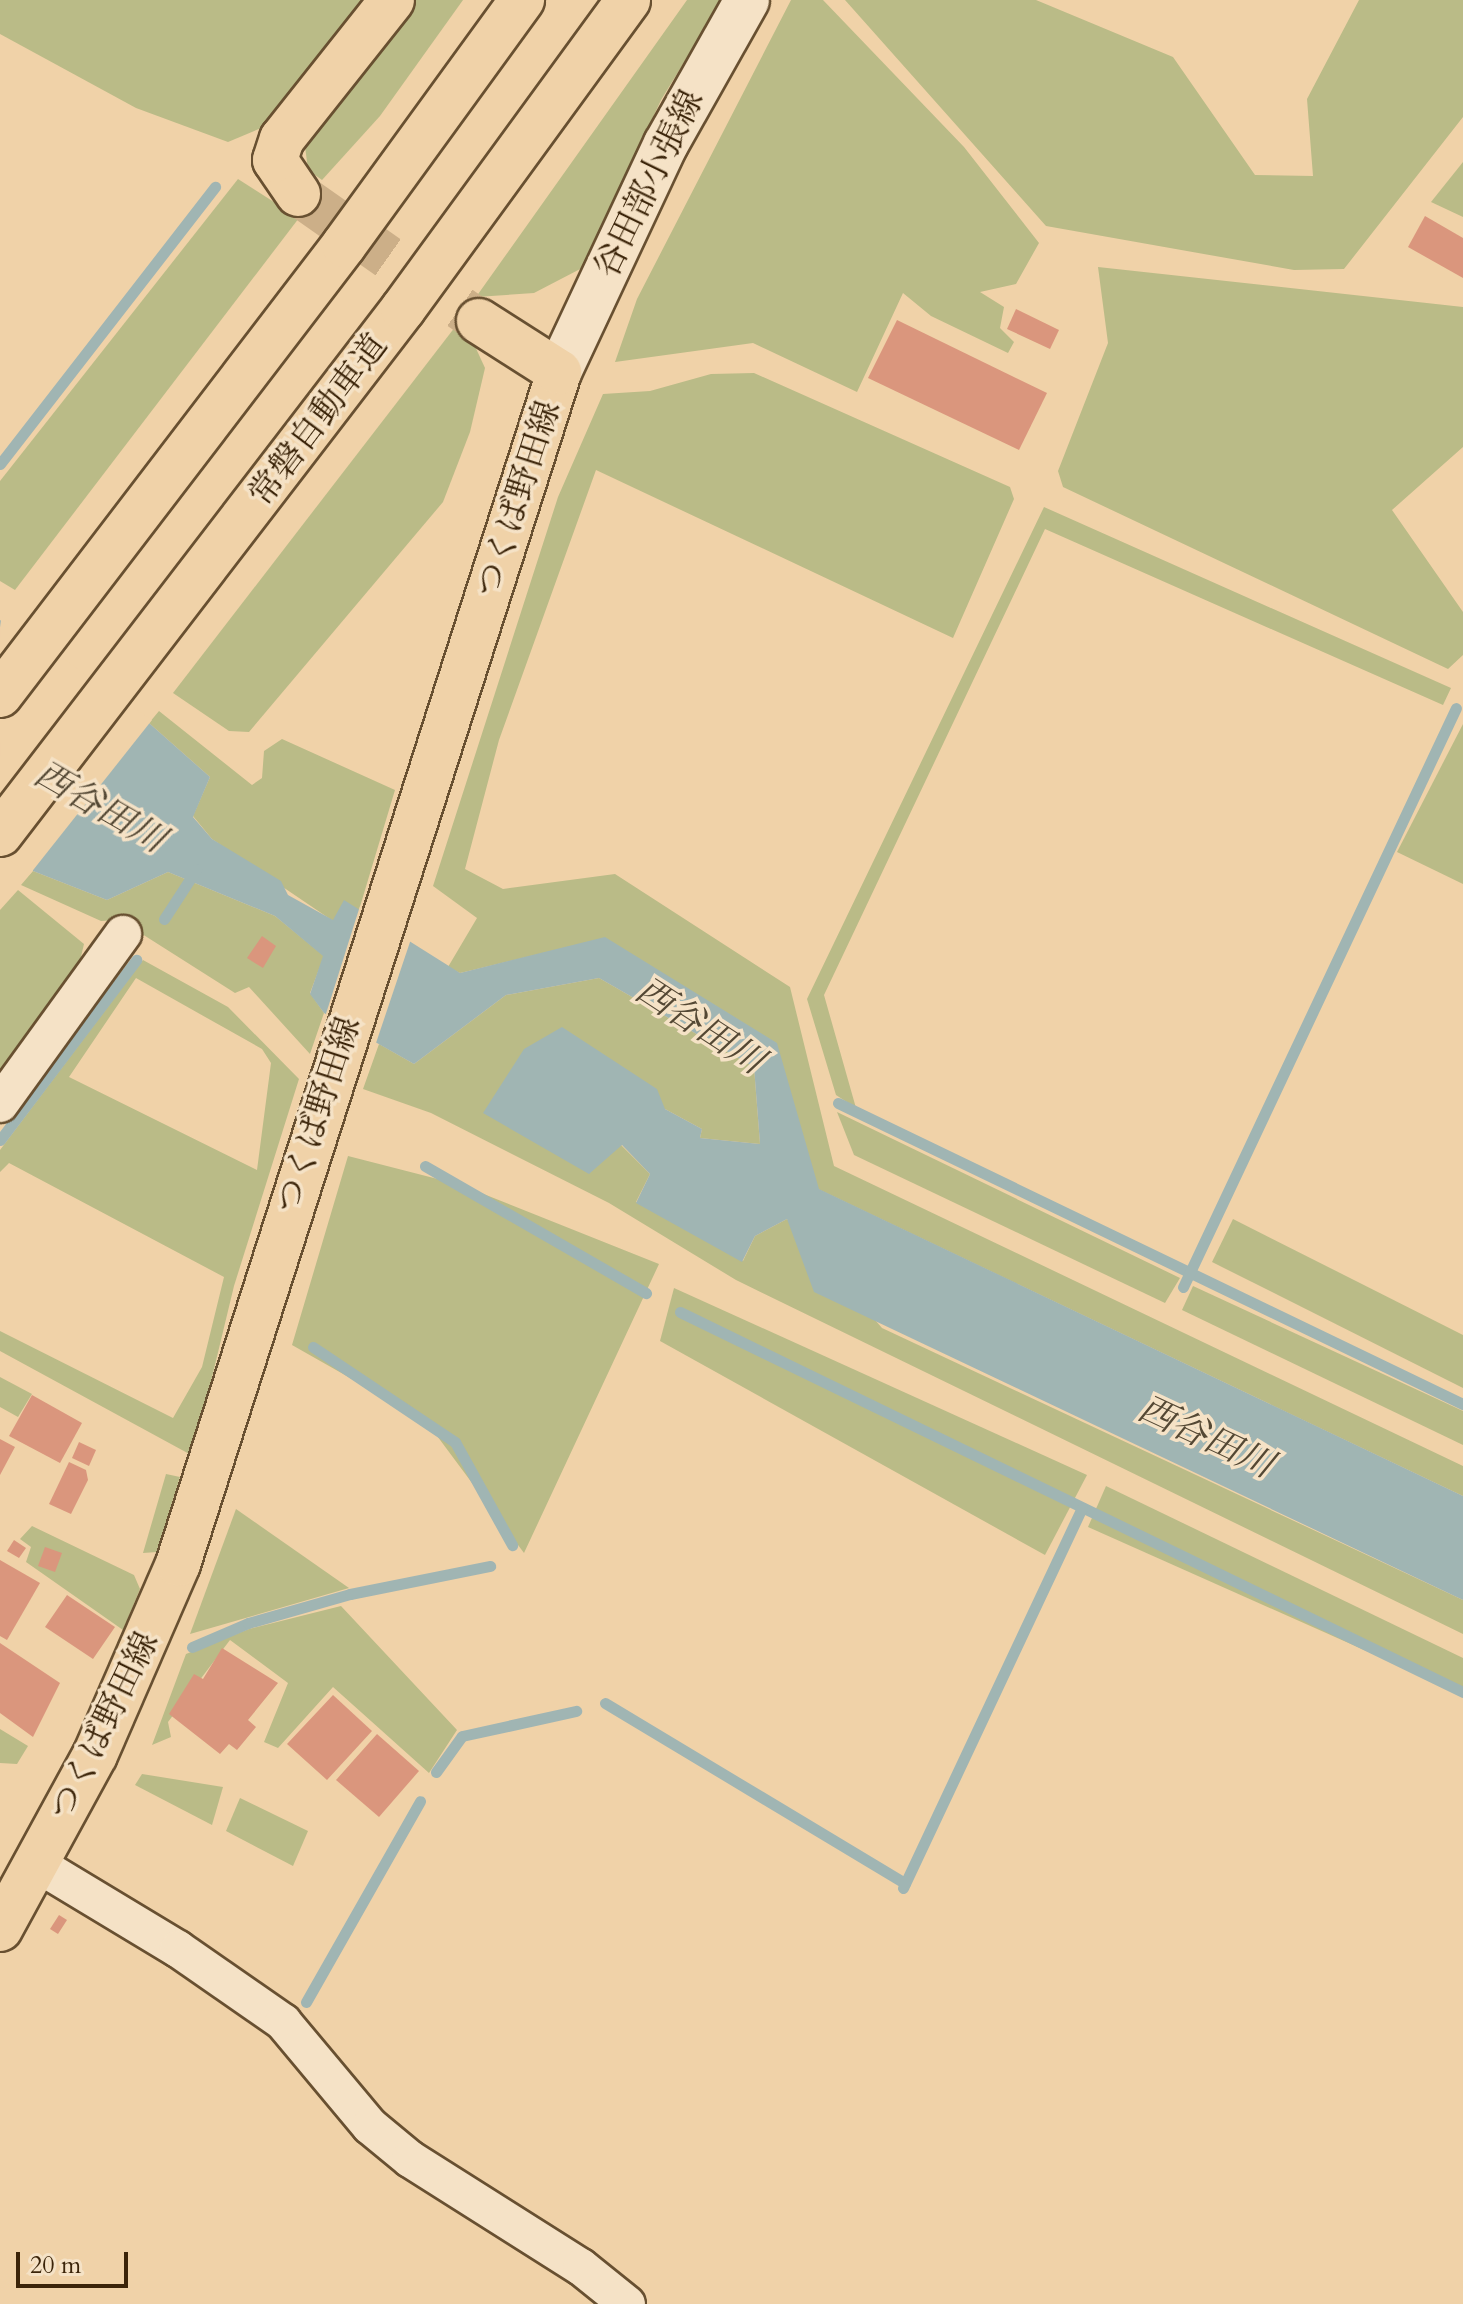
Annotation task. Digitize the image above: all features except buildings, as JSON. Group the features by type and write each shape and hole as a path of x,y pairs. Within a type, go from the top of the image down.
{"main road":[{"path":"298,194 275,160 282,139 392,0"},
{"path":"0,695 522,0"},
{"name":"常磐自動車道","path":"0,834 137,660 628,0"},
{"name":"谷田部小張線","path":"559,372 666,144 747,0"},
{"name":"つくば野田線","path":"0,1929 95,1755 178,1564 334,1062 559,372 479,321"}],"street":[{"path":"0,1104 123,934"},
{"path":"37,1864 178,1949 283,2022 370,2126 410,2159 581,2267 627,2304"}],"green space":[{"path":"0,0 362,0 266,126 228,142 136,108 0,34"},
{"path":"416,0 463,0 380,116 322,180 308,170 305,146"},
{"path":"687,0 722,0 661,100 584,267 534,293 476,297"},
{"path":"791,0 823,0 964,147 1039,243 1016,284 980,292 1004,307 1000,328 1014,342 1008,353 931,316 903,293 857,392 753,343 615,362 637,299"},
{"path":"845,0 1036,0 1173,57 1255,175 1313,176 1307,99 1359,0 1463,0 1463,117 1344,269 1294,270 1046,226"},
{"path":"1463,162 1463,217 1431,202"},
{"path":"238,179 299,218 15,590 0,581 0,481"},
{"path":"1098,267 1463,307 1463,447 1392,510 1463,612 1463,655 1448,669 1063,487 1058,471 1108,343"},
{"path":"462,318 485,368 470,432 443,502 249,732 229,731 173,693"},
{"path":"754,373 1010,487 1014,499 953,638 596,470 499,740 465,869 503,889 615,874 790,987 834,1166 1463,1466 1463,1496 818,1189 776,1043 605,938 460,973 448,967 477,918 433,886 558,497 603,394 650,391 711,374"},
{"path":"1044,507 1451,688 1443,705 1045,529 824,995 856,1108 836,1095 807,999"},
{"path":"159,711 252,785 262,778 264,751 282,739 395,790 359,910 333,921 212,839 193,816 210,777 149,723"},
{"path":"1463,724 1463,884 1397,852"},
{"path":"33,871 107,900 168,872 275,916 324,956 310,993 324,1013 310,1054 249,987 235,993 120,920 101,921 21,885"},
{"path":"18,890 84,944 75,982 0,1082 0,910"},
{"path":"143,960 228,1007 299,1079 234,1286 193,1456 0,1351 0,1331 173,1418 202,1367 224,1277 9,1163 0,1172 0,1150","holes":["136,978 262,1049 271,1063 257,1170 69,1077"]},
{"path":"599,978 754,1067 760,1144 700,1138 702,1129 665,1109 621,1145 650,1174 636,1202 743,1261 755,1236 787,1219 882,1328 1463,1600 1463,1634 736,1280 609,1203 431,1113 363,1089 379,1044 414,1064 506,995"},
{"path":"837,1112 1180,1278 1165,1303 854,1155"},
{"path":"348,1156 461,1185 659,1264 524,1553 426,1421 292,1345"},
{"path":"1233,1219 1463,1335 1463,1388 1212,1262"},
{"path":"1193,1286 1463,1411 1463,1445 1182,1310"},
{"path":"674,1288 1087,1475 1045,1555 660,1341"},
{"path":"0,1377 32,1394 18,1417 0,1407"},
{"path":"166,1474 180,1477 157,1552 143,1553"},
{"path":"1106,1486 1463,1658 1463,1694 1088,1527"},
{"path":"236,1509 349,1588 190,1634"},
{"path":"32,1526 134,1575 140,1589 123,1630 26,1562 31,1547 20,1539"},
{"path":"341,1606 457,1730 429,1773 333,1687 278,1748 264,1742 288,1683 230,1640 168,1722 171,1737 152,1745 186,1654 249,1629"},
{"path":"0,1729 28,1746 17,1764 0,1763"},
{"path":"142,1774 223,1787 212,1825 135,1785"},
{"path":"240,1798 308,1831 293,1866 226,1831"}],"water":[{"name":"西谷田川","path":"0,620 149,723 210,777 193,817 212,839 281,881 288,895 333,920 344,900 460,973 605,937 777,1043 819,1189 1463,1496 1463,1600 814,1292 787,1219 755,1236 742,1262 636,1203 650,1174 622,1145 589,1174 483,1113 524,1049 562,1027 657,1089 665,1109 702,1129 700,1138 760,1144 754,1067 599,978 506,995 414,1064 324,1013 310,994 323,956 275,916 168,872 107,900 33,871"}],"pier":[{"path":"1,616 152,720 30,874 0,854"},
{"path":"360,906 411,939 375,1046 325,1017"}],"waterway":[{"path":"0,464 215,187"},
{"path":"1183,1287 1456,708"},
{"path":"164,919 196,870"},
{"path":"0,1140 136,960"},
{"path":"838,1103 1463,1404"},
{"path":"425,1166 646,1293"},
{"path":"680,1312 1463,1692"},
{"path":"313,1347 455,1442 512,1545"},
{"path":"903,1888 1082,1508"},
{"path":"192,1647 248,1623 350,1594 490,1566"},
{"path":"605,1703 905,1883"},
{"path":"436,1772 462,1736 576,1711"},
{"path":"306,2002 420,1801"}],"tunnel":[{"path":"298,194 479,321"}]}
